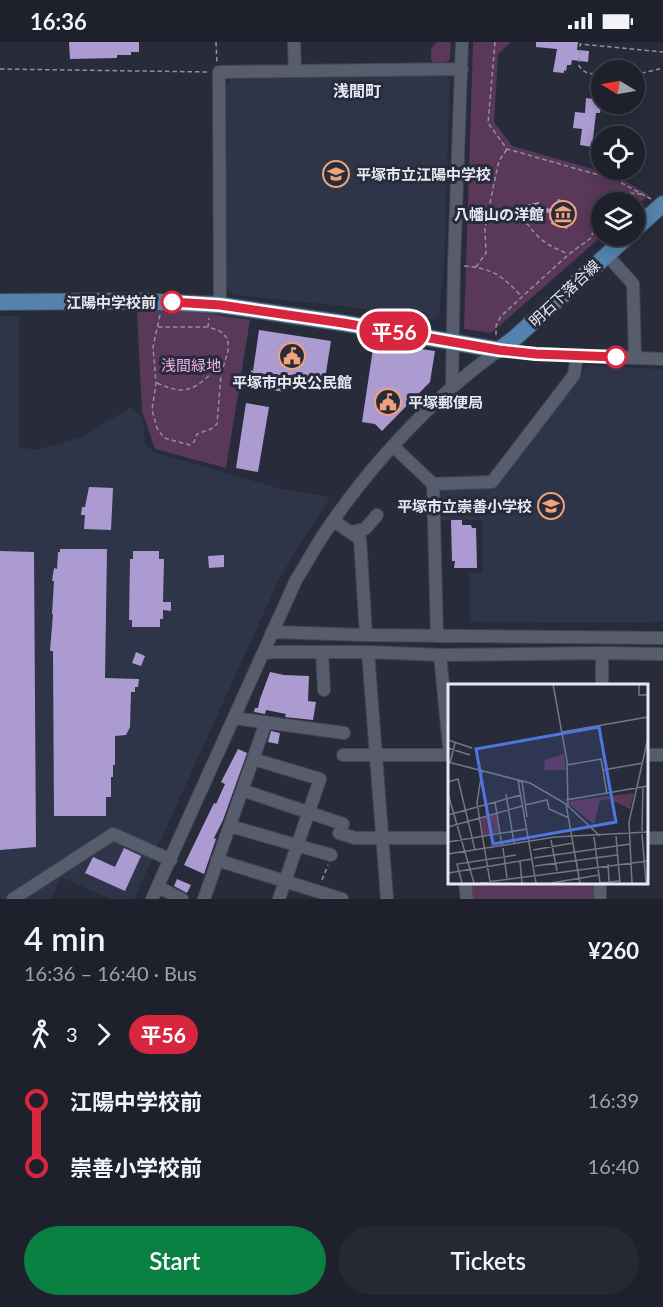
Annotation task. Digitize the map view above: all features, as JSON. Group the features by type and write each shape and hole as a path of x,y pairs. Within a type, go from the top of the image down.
{"main road":[{"path":"645,217 657,202"},
{"name":"明石下落合線","path":"497,343 516,337 616,246"},
{"path":"0,302 138,301 343,323 452,341 497,343"}],"street":[{"path":"294,42 295,71"},
{"path":"452,387 462,42"},
{"path":"215,308 219,72 462,69"},
{"path":"606,254 633,284 635,358"},
{"path":"182,899 155,893 296,580 354,492 393,446 452,387 482,362 497,343 536,354 663,359"},
{"path":"433,484 492,482 574,375 577,356"},
{"path":"393,446 433,484 437,636"},
{"path":"351,532 364,530 377,515"},
{"path":"334,521 360,539 366,635"},
{"path":"272,632 593,639 663,638"},
{"path":"322,652 324,690"},
{"path":"368,652 387,899"},
{"path":"263,653 663,654"},
{"path":"602,653 602,684"},
{"path":"440,655 448,736"},
{"path":"234,718 344,733"},
{"path":"204,899 266,722"},
{"path":"343,755 448,756"},
{"path":"253,759 320,779 279,899"},
{"path":"242,790 343,825 339,833 355,838 448,838"},
{"path":"230,826 331,855"},
{"path":"13,899 113,834 171,860"},
{"path":"217,860 342,899"},
{"path":"465,884 467,899"}],"path":[{"path":"0,69 219,72 216,42"},
{"path":"495,42 488,123 507,149 616,180 638,192"},
{"path":"591,74 584,72 579,66 580,44 663,52"},
{"path":"645,72 663,68"},
{"path":"476,267 486,253 485,229 499,161 507,149"},
{"path":"488,215 520,220 530,225 536,235 548,245 569,254"},
{"path":"497,343 496,326 501,316 569,254 591,238"},
{"path":"454,265 490,271 507,281 522,296"},
{"path":"156,327 208,327 220,332 228,339 228,351 221,375 217,424 197,434 190,445 164,438 157,428 153,410 156,383 153,348 156,327 162,308"},
{"path":"208,327 215,308"},
{"path":"156,383 173,389 190,388 223,366"},
{"path":"319,891 331,855"}],"shaded area":[{"name":"平塚市立江陽中学校","path":"446,76 450,79 444,263 439,315 434,320 343,306 233,295 226,287 225,86 232,77"},
{"path":"0,316 19,316 19,447 36,450 82,437 131,407 143,418 145,445 157,453 277,488 330,497 281,575 134,899 111,899 61,877 51,899 0,899"},
{"name":"平塚市立崇善小学校","path":"588,366 663,369 663,621 652,623 470,622 470,573 482,573 482,520 439,520 438,491 440,487 495,486"}],"green space":[{"path":"437,42 451,42 450,59 446,62 433,63 431,59 431,49"},
{"path":"473,42 511,42 498,54 494,122 512,146 591,169 591,180 624,180 644,192 591,192 591,246 491,333 464,329"},
{"name":"浅間緑地","path":"142,310 190,311 250,320 226,468 155,449 142,411 137,313"},
{"path":"468,884 597,884 597,899 470,899"}],"building":[{"path":"69,42 139,42 139,52 131,52 131,55 117,55 117,58 70,59"},
{"path":"536,42 578,42 577,50 589,51 588,62 572,60 564,73 553,72 557,49 536,47"},
{"path":"586,98 591,99 591,114 596,114 594,126 591,126 591,147 580,145 582,129 573,128 575,112 585,113"},
{"name":"八幡山の洋館","path":"558,199 576,207 567,229 551,224 552,220 549,219 551,212 529,217 526,205 539,202 539,206 554,210"},
{"name":"平塚市中央公民館","path":"259,330 331,341 324,385 288,380 286,392 249,387"},
{"name":"平塚郵便局","path":"374,342 435,351 430,382 382,431 375,424 362,422"},
{"path":"246,403 269,407 258,472 236,468"},
{"path":"89,487 113,488 111,530 84,529 85,515 81,515"},
{"path":"451,520 462,520 462,525 471,525 472,528 476,528 477,568 454,568"},
{"path":"60,549 107,549 105,678 139,679 135,692 131,692 130,727 126,735 115,736 115,765 113,765 113,777 111,777 111,797 106,797 106,816 54,816 53,651 50,651 54,581 52,581 54,568 57,569"},
{"path":"0,551 34,552 36,847 0,850"},
{"path":"133,551 159,551 159,559 164,559 163,602 171,602 171,611 163,610 160,627 132,627 132,620 129,620 130,559 133,559"},
{"path":"224,555 224,567 209,568 208,556"},
{"path":"136,652 145,656 141,666 132,663"},
{"path":"270,672 309,676 308,701 316,702 313,720 285,717 286,714 266,710 265,714 254,712 255,708 258,708"},
{"path":"271,731 280,733 278,744 268,742"},
{"path":"238,749 247,753 223,820 214,838 216,839 204,874 184,865 214,803 216,804 225,784 221,782"},
{"path":"124,848 141,856 125,891 85,873 93,857 115,867"},
{"path":"177,879 191,885 187,893 174,886"}],"bus line":[{"name":"平56","path":"172,302 220,305 343,323 499,350 616,357"}],"place":[{"name":"平塚市立江陽中学校","path":"336,174"},
{"name":"八幡山の洋館","path":"563,214"},
{"name":"江陽中学校前","path":"172,302"},
{"name":"平塚市中央公民館","path":"292,356"},
{"name":"平塚郵便局","path":"388,402"},
{"name":"平塚市立崇善小学校","path":"551,506"}],"district":[{"name":"浅間町","path":"357,90"}]}
